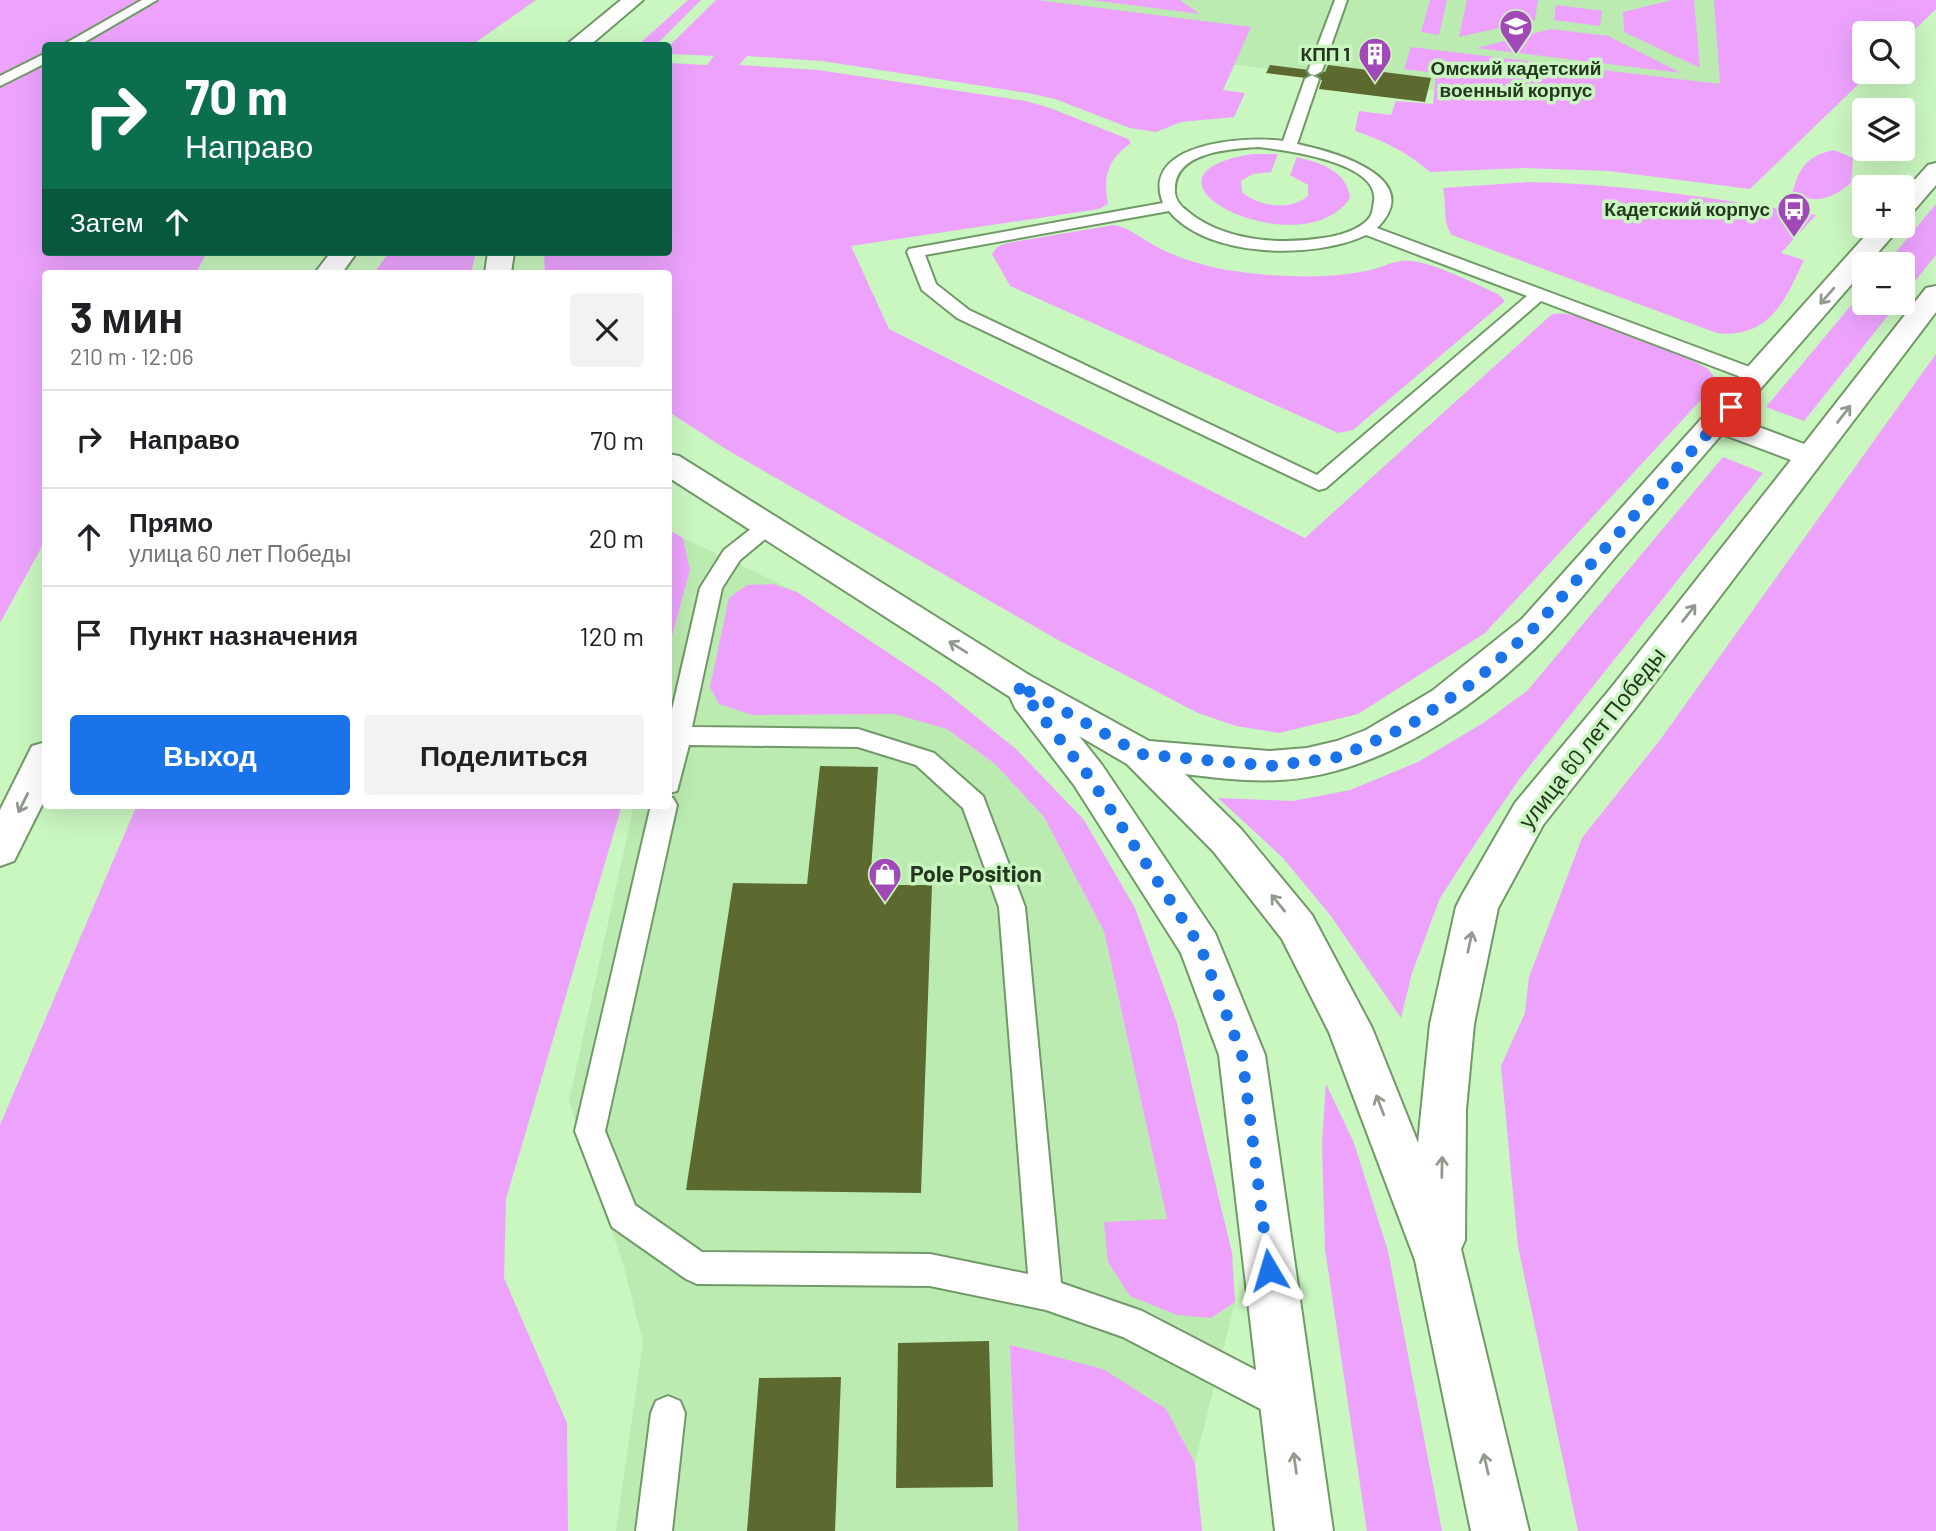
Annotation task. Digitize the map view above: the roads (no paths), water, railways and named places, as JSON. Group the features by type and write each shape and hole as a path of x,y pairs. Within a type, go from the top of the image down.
{"main road":[{"path":"580,42 633,0"},
{"path":"594,42 606,23"},
{"path":"1915,194 1936,170"},
{"path":"1141,754 1271,766 1339,757 1410,725 1474,682 1534,628 1877,238"},
{"path":"330,270 341,256"},
{"name":"улица 60 лет Победы","path":"1440,1260 1443,1110 1451,1036 1477,907 1529,814 1936,295"},
{"path":"1718,422 1810,457"},
{"path":"672,466 1016,684 1141,754 1227,840 1297,927 1350,1028 1440,1260 1500,1531"},
{"path":"672,490 734,505"},
{"path":"1016,684 1088,775 1200,946 1242,1055 1304,1531"},
{"path":"0,850 42,764"}],"lane":[{"path":"73,42 151,0"},
{"path":"1289,145 1341,0"},
{"path":"0,82 42,59"},
{"path":"1258,143 1289,145 1344,160 1365,173 1378,186 1383,201 1379,216 1365,229 1342,239 1312,245 1279,246 1245,242 1214,233 1189,221 1172,206 1165,190 1168,175 1180,162 1200,152 1227,145 1258,143"},
{"path":"1172,206 915,252 928,286 963,314 1318,484 1539,294"},
{"path":"1365,229 1756,376"},
{"path":"672,767 711,588 732,555 768,526"},
{"path":"679,736 858,738 925,759 974,803 1012,907 1046,1294"},
{"path":"663,809 590,1131 623,1216 697,1268 930,1270 1046,1294 1129,1322 1287,1404"},
{"path":"654,1531 668,1413"}],"place":[{"name":"Омский кадетский военный корпус","path":"1516,56"},
{"name":"КПП 1","path":"1375,84"},
{"name":"Кадетский корпус","path":"1794,239"},
{"name":"Pole Position","path":"885,904"}]}
